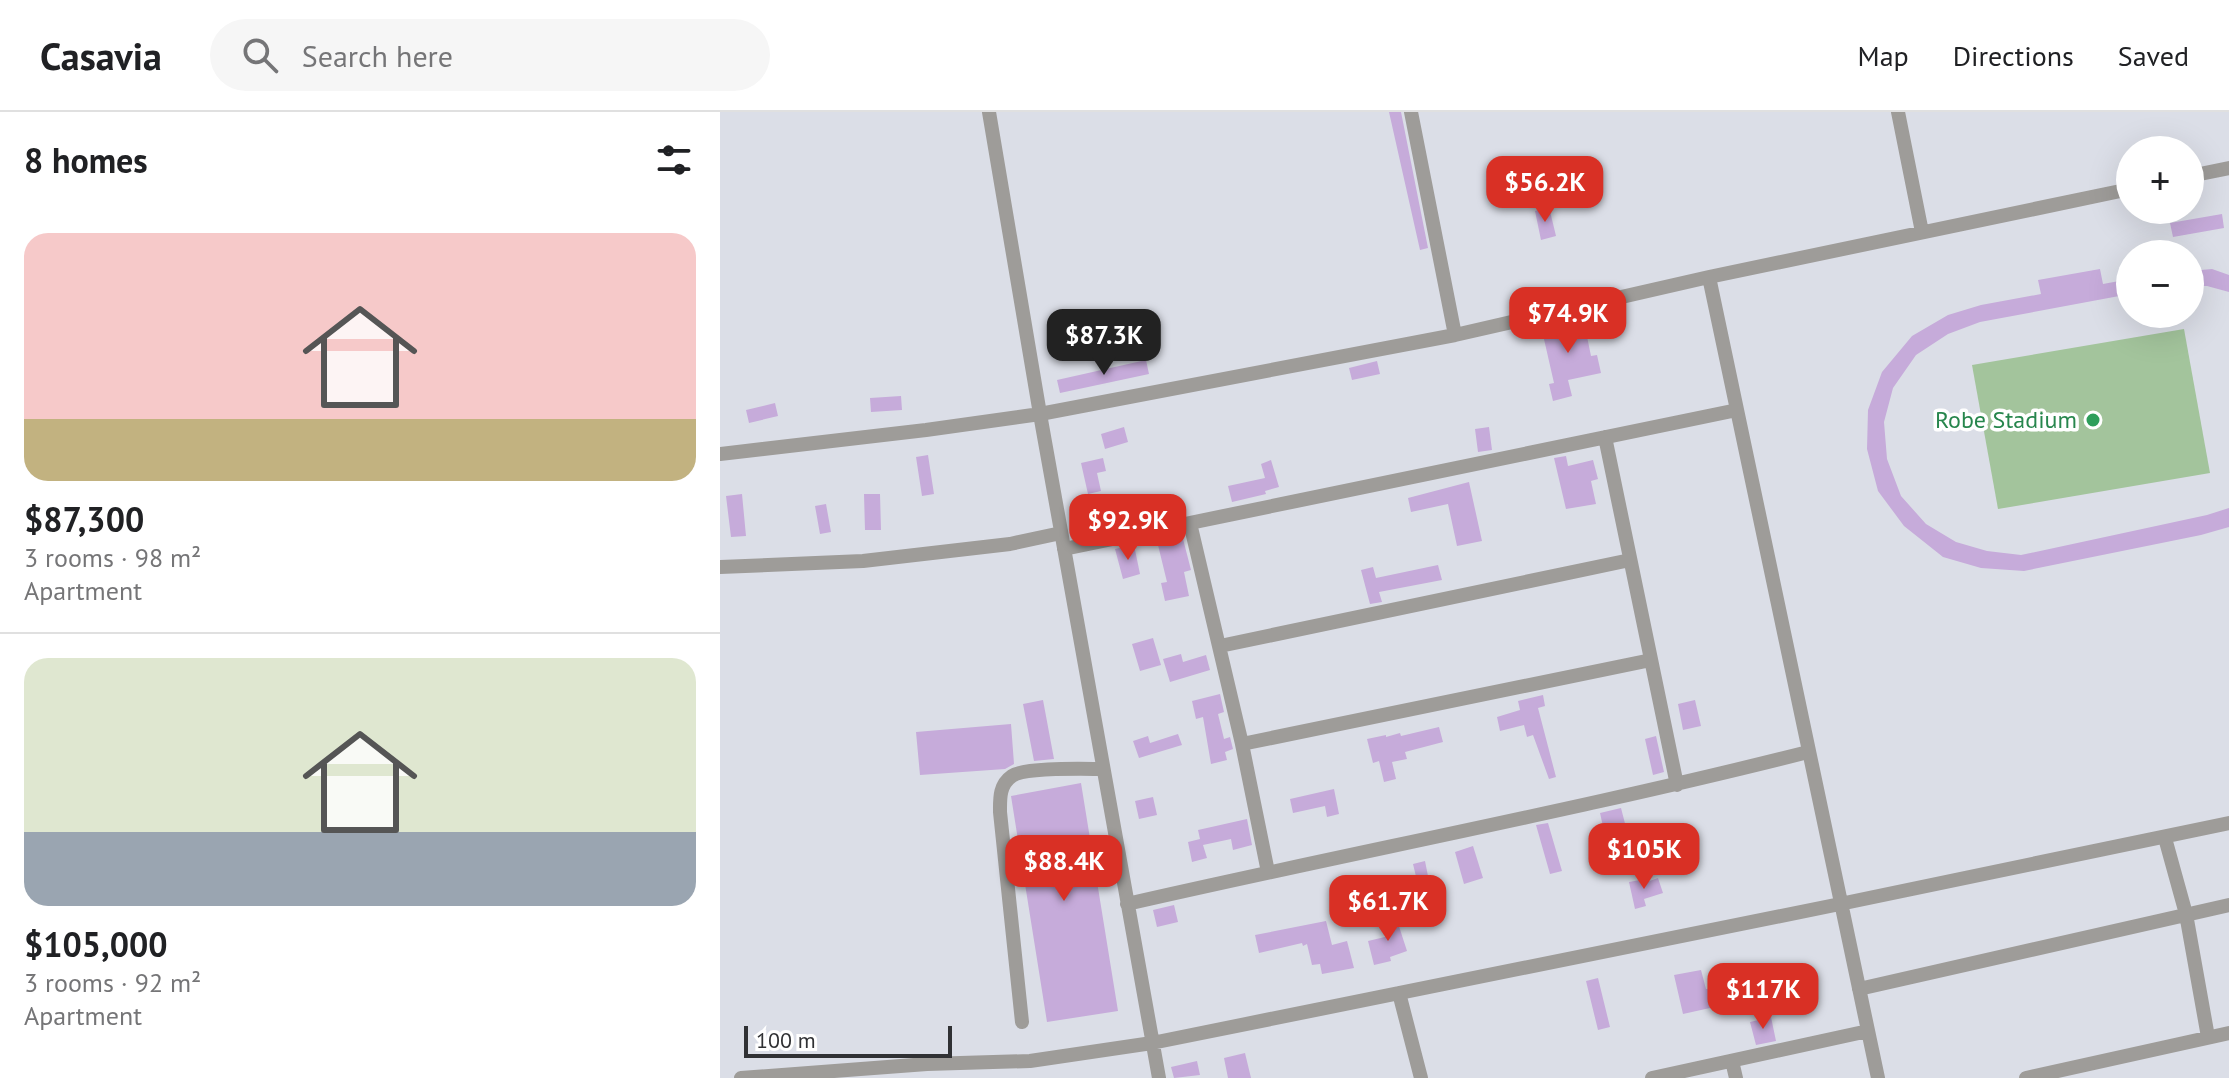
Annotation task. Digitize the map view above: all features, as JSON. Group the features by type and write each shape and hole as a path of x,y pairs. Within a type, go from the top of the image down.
{"street":[{"path":"989,112 1159,1078"},
{"path":"1411,112 1455,335"},
{"path":"1898,112 1922,232"},
{"path":"2204,173 2229,168"},
{"path":"720,454 1040,414 1455,335 1709,277 2116,192"},
{"path":"1709,277 1878,1078"},
{"path":"1064,549 1737,410"},
{"path":"1605,437 1677,785"},
{"path":"1190,523 1242,744 1268,872"},
{"path":"720,567 863,561 1010,544 1061,533"},
{"path":"1220,646 1630,560"},
{"path":"1242,744 1651,660"},
{"path":"1127,904 1677,785 1808,752"},
{"path":"1022,1022 1000,812 1001,789 1012,776 1028,771 1103,769"},
{"path":"741,1078 926,1071 1030,1061 1152,1043 2229,823"},
{"path":"2165,838 2186,914 2208,1037"},
{"path":"1859,989 2229,905"},
{"path":"1399,993 1421,1078"},
{"path":"1652,1078 1868,1031"},
{"path":"2026,1078 2229,1033"},
{"path":"1732,1061 1736,1078"}],"green space":[{"path":"2184,329 2210,473 1998,509 1972,365"}],"building":[{"path":"1389,112 1401,112 1428,248 1420,250"},
{"path":"1549,207 1556,236 1541,240 1535,211"},
{"path":"2222,214 2224,228 2173,237 2170,224 2204,224 2204,217"},
{"path":"2100,269 2103,284 2116,282 2116,297 1980,322 1948,334 1916,355 1893,388 1884,422 1887,459 1901,496 1926,524 1956,542 1987,551 2021,555 2229,508 2229,527 2024,571 1981,568 1943,557 1904,526 1878,491 1867,449 1868,410 1882,372 1912,336 1948,315 1981,305 2041,294 2038,280"},
{"path":"2204,270 2229,275 2229,292 2204,286"},
{"path":"1583,317 1591,356 1597,355 1601,373 1568,380 1572,396 1553,401 1549,384 1554,383 1541,326"},
{"path":"1146,360 1149,374 1060,393 1057,380"},
{"path":"1377,361 1380,374 1352,380 1349,368"},
{"path":"901,396 902,410 871,412 870,398"},
{"path":"775,403 778,416 749,423 746,410"},
{"path":"1124,427 1128,442 1105,449 1101,434"},
{"path":"1489,427 1492,450 1478,452 1475,429"},
{"path":"928,455 934,494 922,496 916,457"},
{"path":"1566,456 1568,466 1593,460 1598,479 1591,481 1596,504 1566,509 1554,458"},
{"path":"1103,458 1106,471 1097,473 1101,491 1088,494 1081,463"},
{"path":"1271,460 1279,487 1265,491 1266,494 1232,502 1228,486 1265,478 1261,464"},
{"path":"1469,482 1482,541 1457,546 1448,504 1411,512 1408,498"},
{"path":"742,494 746,536 731,537 726,496"},
{"path":"864,494 880,494 881,530 865,530"},
{"path":"826,504 831,532 820,534 815,506"},
{"path":"1182,535 1191,570 1184,572 1189,596 1165,601 1161,583 1167,582 1157,541"},
{"path":"1134,545 1140,574 1123,579 1115,549"},
{"path":"1438,565 1442,580 1379,592 1382,602 1370,604 1361,570 1373,567 1376,578"},
{"path":"1153,638 1161,665 1140,671 1132,644"},
{"path":"1181,654 1183,662 1206,655 1210,670 1170,682 1163,659"},
{"path":"1220,694 1224,712 1218,714 1224,739 1230,737 1233,749 1225,752 1227,760 1211,764 1203,717 1196,719 1192,701"},
{"path":"1543,695 1545,706 1538,708 1556,777 1549,779 1533,735 1527,737 1524,725 1500,731 1497,717 1520,710 1518,701"},
{"path":"1043,700 1054,759 1034,761 1023,704"},
{"path":"1695,700 1701,726 1683,730 1678,704"},
{"path":"1011,724 1014,764 1005,769 920,775 916,732"},
{"path":"1439,727 1443,742 1405,752 1407,759 1392,762 1396,779 1384,782 1379,761 1373,763 1367,739 1400,733 1401,736"},
{"path":"1178,734 1182,745 1139,758 1133,741 1148,736 1150,743"},
{"path":"1656,736 1664,772 1653,775 1645,739"},
{"path":"1081,783 1118,1011 1047,1022 1011,796"},
{"path":"1334,789 1339,814 1327,817 1325,806 1293,813 1290,799"},
{"path":"1153,797 1157,815 1139,819 1135,801"},
{"path":"1621,808 1628,835 1666,823 1672,848 1657,851 1655,842 1617,850 1615,838 1606,840 1600,813"},
{"path":"1247,819 1252,845 1233,850 1231,839 1203,845 1207,858 1192,862 1188,842 1200,839 1198,830"},
{"path":"1548,823 1562,871 1550,874 1536,825"},
{"path":"1473,846 1483,878 1464,884 1455,852"},
{"path":"1425,861 1431,891 1420,893 1413,864"},
{"path":"1658,878 1663,893 1644,899 1646,906 1635,909 1629,882 1640,880 1641,884"},
{"path":"1174,905 1178,922 1157,927 1153,910"},
{"path":"1395,914 1407,951 1390,957 1391,961 1374,965 1368,941 1389,936 1383,917"},
{"path":"1326,921 1332,945 1347,941 1354,968 1322,974 1320,964 1312,965 1307,944 1303,946 1302,943 1259,953 1255,935"},
{"path":"1701,970 1706,989 1715,988 1719,1006 1683,1014 1674,975"},
{"path":"1598,978 1610,1027 1598,1030 1586,981"},
{"path":"1771,1017 1776,1041 1756,1045 1750,1022"},
{"path":"1245,1053 1251,1078 1228,1078 1224,1058"},
{"path":"1197,1061 1200,1075 1174,1078 1171,1067"}],"place":[{"name":"Robe Stadium","path":"2093,420"}]}
